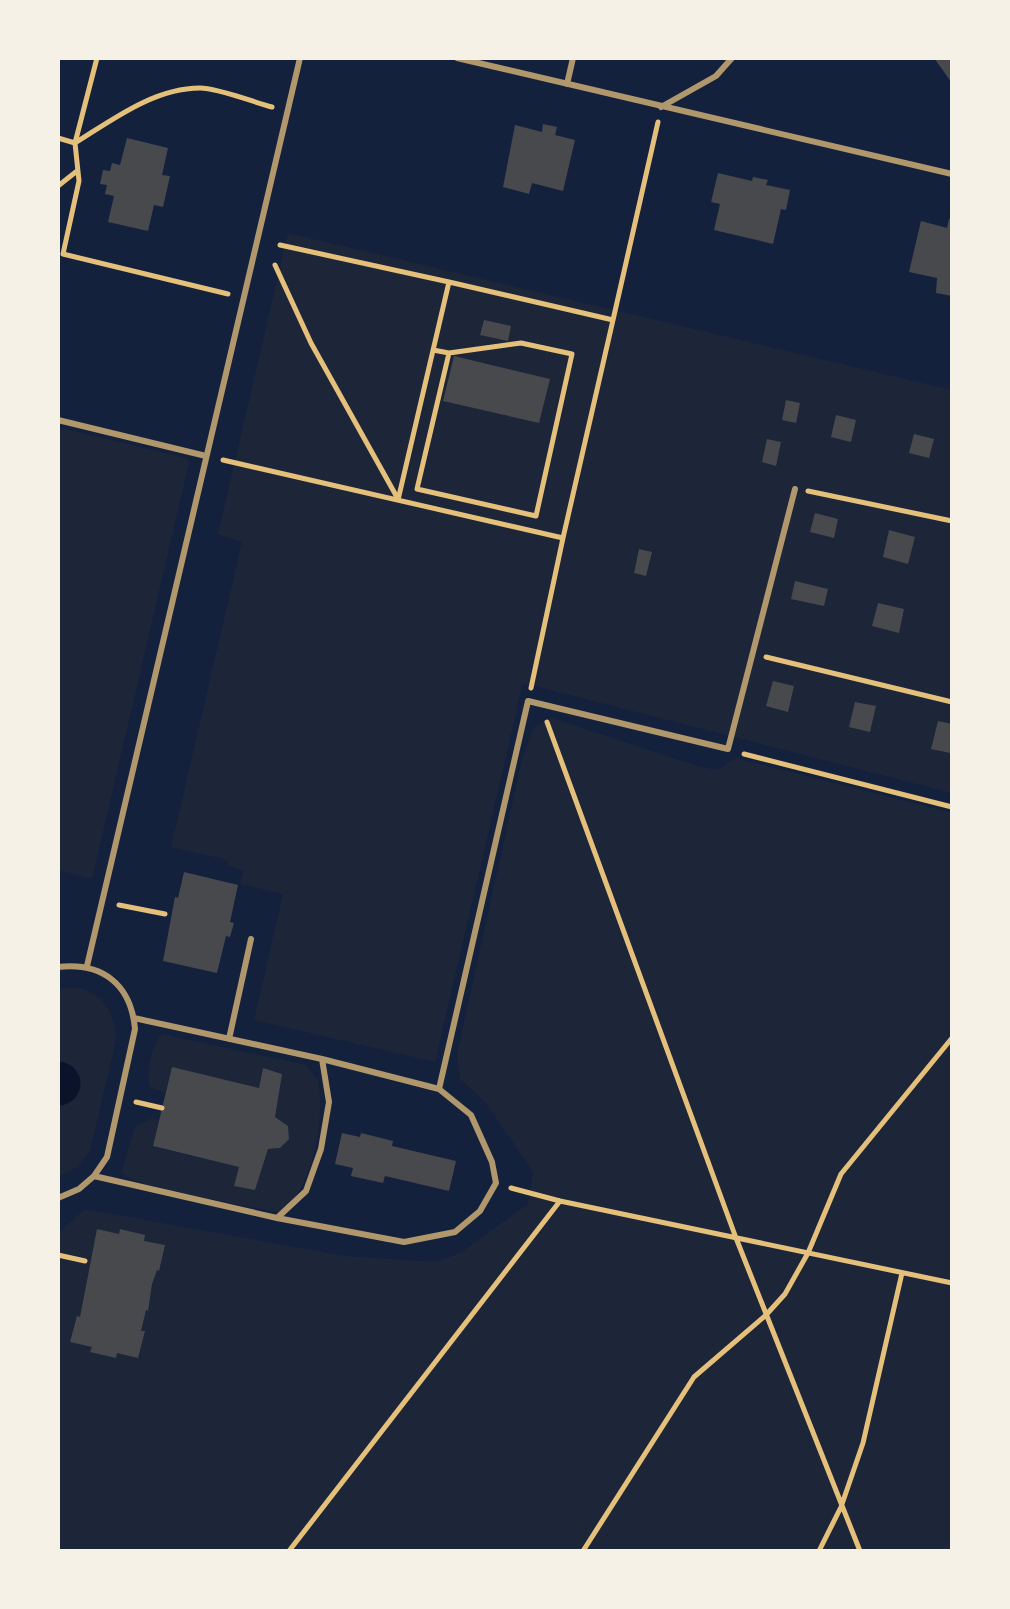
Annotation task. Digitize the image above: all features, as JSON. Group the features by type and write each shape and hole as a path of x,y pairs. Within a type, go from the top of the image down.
{"lane":[{"path":"87,966 300,58"},
{"path":"457,58 952,174"},
{"path":"567,84 573,58"},
{"path":"661,107 716,76 732,58"},
{"path":"58,420 206,456"},
{"path":"439,1089 528,701 728,749 795,489"},
{"path":"229,1039 251,939"},
{"path":"58,967 87,966 110,978 123,992 134,1018 135,1029 107,1157 94,1176 79,1189 58,1198"},
{"path":"94,1176 277,1218 404,1242 455,1232 480,1211 496,1183 492,1162 471,1115 439,1089 322,1059 134,1018"},
{"path":"277,1218 306,1191 321,1149 329,1102 322,1059"}],"path":[{"path":"97,58 75,143 79,181 60,253 243,297"},
{"path":"58,138 75,143 131,108 170,93 201,88 287,111"},
{"path":"661,107 528,701 547,722 736,1238 860,1551"},
{"path":"58,186 77,171"},
{"path":"280,245 613,320"},
{"path":"275,265 311,343 398,500"},
{"path":"398,500 449,282"},
{"path":"433,350 449,353 521,343 572,354 536,516 417,489 449,353"},
{"path":"206,456 563,538"},
{"path":"795,489 952,521"},
{"path":"753,653 952,702"},
{"path":"728,749 952,807"},
{"path":"102,903 165,914"},
{"path":"583,1551 694,1377 766,1315 785,1294 808,1253 841,1174 952,1038"},
{"path":"135,1102 162,1108"},
{"path":"496,1183 560,1201 952,1283"},
{"path":"289,1551 560,1201"},
{"path":"58,1255 85,1261"},
{"path":"819,1551 841,1507 863,1443 902,1273"}],"shaded area":[{"path":"288,233 952,390 952,793 523,683 435,1062 254,1020 283,894 240,884 244,870 228,866 228,860 171,847 242,542 218,534"},
{"path":"58,427 186,458 189,463 92,879 58,870"},
{"path":"552,718 697,766 717,770 736,758 952,813 952,1551 58,1551 58,1233 85,1209 344,1256 436,1262 460,1253 528,1204 533,1172 486,1103 460,1079 457,1054 522,759 534,727"},
{"path":"74,987 93,993 106,1004 113,1020 116,1040 90,1151 77,1167 58,1177 58,989"},
{"path":"162,1034 306,1065 318,1080 320,1113 314,1153 300,1190 277,1212 148,1185 121,1173 135,1127 152,1118 159,1120 153,1147 239,1167 235,1186 255,1190 268,1149 280,1148 289,1139 288,1126 275,1117 281,1073 263,1069 259,1088 172,1068 165,1093 150,1087 150,1059"},
{"path":"58,1061 75,1069 80,1084 75,1098 58,1106"}],"building":[{"path":"934,58 952,58 952,83"},
{"path":"543,124 557,127 555,135 575,140 563,191 532,183 529,194 503,187 515,125 542,132"},
{"path":"127,138 168,148 162,175 170,176 163,207 154,205 148,231 108,222 114,196 105,194 107,185 100,184 103,170 110,171 112,163 120,165"},
{"path":"718,173 752,181 753,177 768,180 766,185 790,190 786,210 781,209 773,244 714,230 720,204 711,202"},
{"path":"949,219 952,219 952,296 936,293 937,278 909,272 921,221 947,228"},
{"path":"484,320 511,326 508,341 480,335"},
{"path":"454,356 550,379 539,423 443,401"},
{"path":"786,400 800,403 796,423 782,420"},
{"path":"836,415 856,420 851,442 831,437"},
{"path":"914,434 934,439 929,458 909,453"},
{"path":"767,439 781,442 776,466 762,462"},
{"path":"815,513 838,519 834,538 810,532"},
{"path":"889,530 915,537 908,564 883,557"},
{"path":"639,549 652,552 646,576 634,573"},
{"path":"795,581 828,589 824,606 791,599"},
{"path":"878,603 904,609 899,633 872,626"},
{"path":"773,681 794,686 788,712 766,706"},
{"path":"855,702 876,706 870,732 849,727"},
{"path":"938,721 952,724 950,753 931,749"},
{"path":"184,872 238,885 230,922 234,923 230,937 226,936 217,973 163,961 175,897 178,898"},
{"path":"172,1067 259,1088 263,1068 282,1074 275,1117 288,1126 289,1139 280,1148 268,1149 255,1190 234,1186 239,1167 153,1146"},
{"path":"342,1133 360,1137 361,1133 393,1141 392,1146 456,1161 449,1191 385,1176 383,1183 351,1176 353,1168 335,1164"},
{"path":"97,1229 119,1234 120,1229 145,1235 144,1241 165,1245 159,1271 152,1284 138,1358 117,1353 116,1358 90,1352 92,1347 70,1342 77,1316 80,1317"}]}
